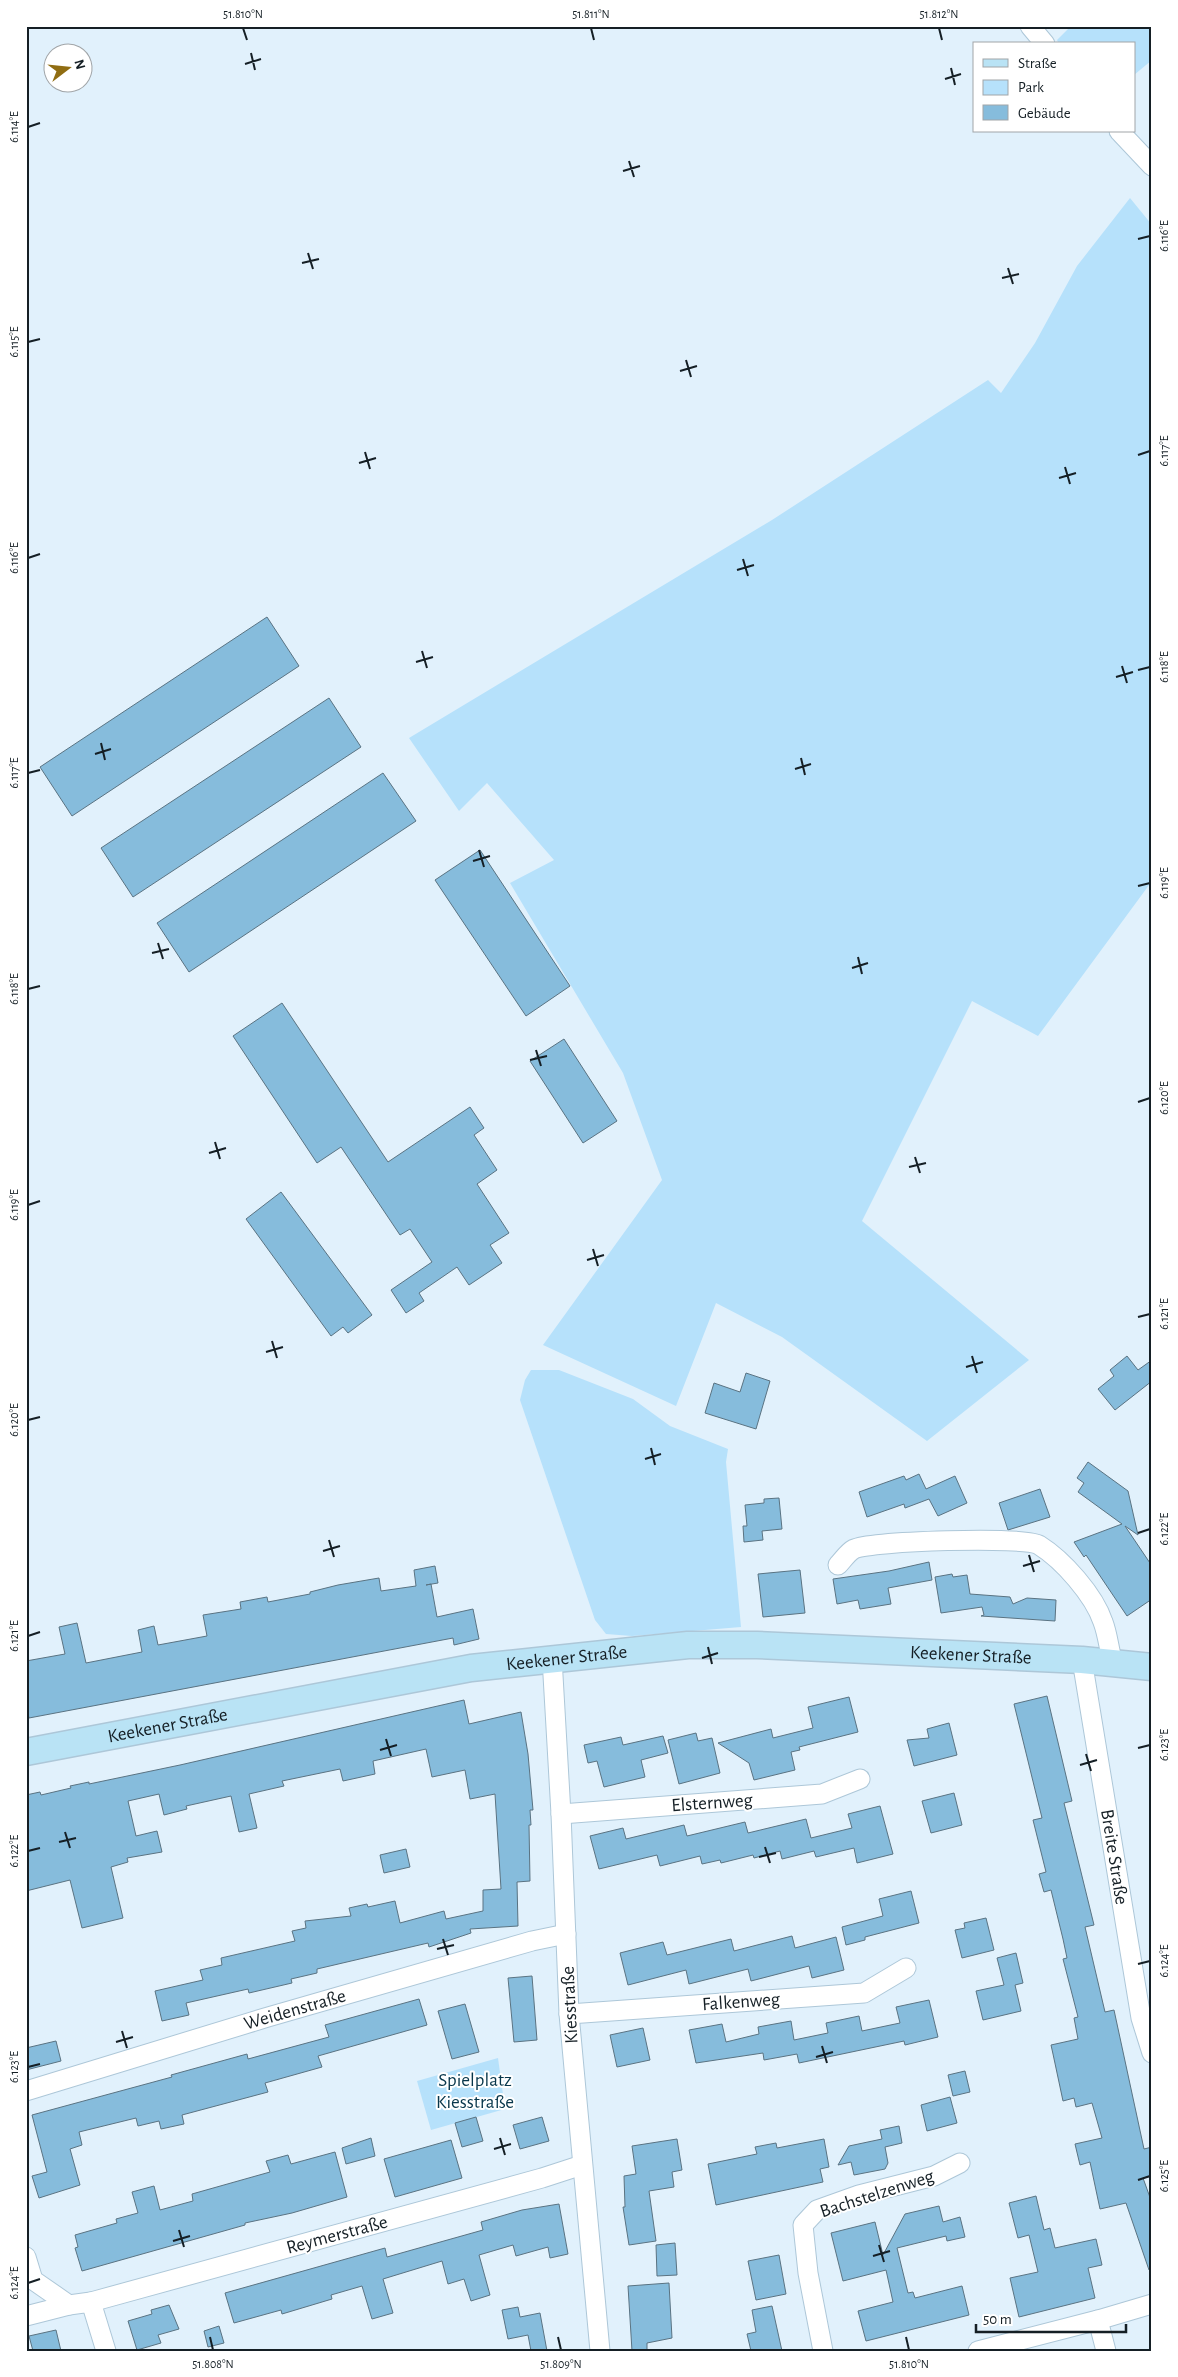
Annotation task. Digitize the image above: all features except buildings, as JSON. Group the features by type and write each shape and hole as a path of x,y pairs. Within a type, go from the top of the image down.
{"main road":[{"name":"Keekener Straße","path":"26,1752 471,1668 688,1645 757,1645 1082,1660 1152,1668"}],"street":[{"path":"1030,26 1043,42"},
{"path":"1120,132 1152,166"},
{"path":"838,1565 854,1549 903,1542 960,1540 1037,1543 1066,1567 1089,1597 1103,1621 1112,1663"},
{"name":"Kiesstraße","path":"552,1658 561,1814 569,2014 600,2351"},
{"name":"Breite Straße","path":"1082,1660 1140,2018 1152,2053"},
{"name":"Elsternweg","path":"561,1814 822,1794 860,1779"},
{"name":"Weidenstraße","path":"26,2091 268,2017 532,1941 566,1934"},
{"name":"Falkenweg","path":"569,2014 864,1993 906,1968"},
{"name":"Bachstelzenweg","path":"824,2351 808,2273 803,2225 817,2210 886,2188 934,2176 960,2163"},
{"name":"Reymerstraße","path":"26,2316 69,2305 91,2302 542,2178 582,2165"},
{"path":"26,2258 34,2280 69,2305"},
{"path":"91,2302 106,2351"},
{"path":"978,2351 1152,2304"},
{"path":"1098,2320 1106,2351"}],"green space":[{"path":"1071,26 1152,26 1152,60 1136,73 1136,42 1058,42 1057,40"},
{"path":"1130,198 1152,225 1152,881 1038,1036 972,1001 862,1221 1029,1360 927,1441 782,1337 716,1303 676,1406 543,1345 662,1180 623,1073 510,883 554,860 487,783 459,811 409,738 772,520 988,380 1001,393 1035,343 1077,266"},
{"path":"531,1370 559,1370 633,1399 670,1426 728,1449 726,1462 741,1627 632,1636 606,1634 595,1620 520,1400 525,1380"},
{"name":"Spielplatz Kiesstraße","path":"498,2058 505,2109 431,2130 417,2081"}]}
